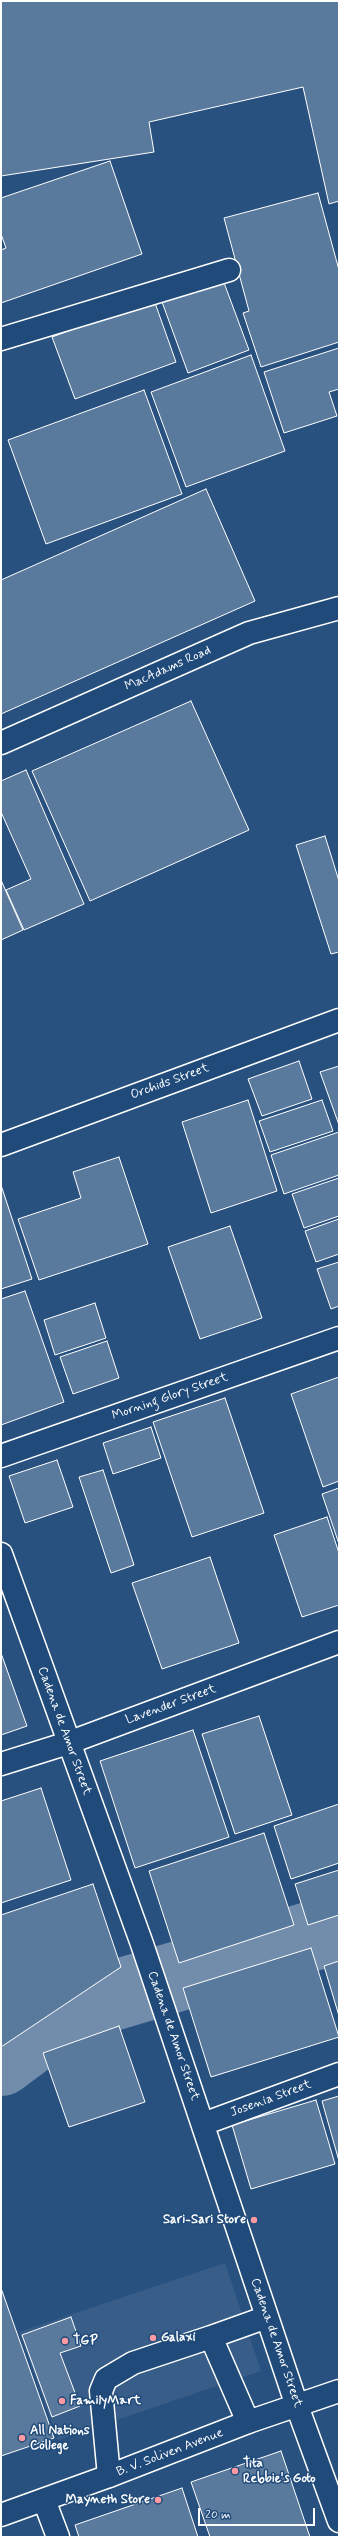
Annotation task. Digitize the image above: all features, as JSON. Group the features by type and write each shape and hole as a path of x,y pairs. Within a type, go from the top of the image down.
{"street":[{"path":"1,339 229,270"},
{"name":"MacAdams Road","path":"1,743 250,633 339,608"},
{"name":"Orchids Street","path":"1,1145 339,1020"},
{"name":"Morning Glory Street","path":"1,1456 339,1338"},
{"name":"Cadena de Amor Street","path":"1,1554 68,1743 142,1944 297,2406 339,2520"},
{"name":"Lavender Street","path":"1,1764 68,1743 339,1642"},
{"name":"Josenia Street","path":"203,2124 339,2074"},
{"path":"109,2476 101,2391 106,2379 133,2363 267,2317"},
{"path":"211,2337 248,2422"},
{"name":"B. V. Soliven Avenue","path":"1,2515 109,2476 248,2422 339,2390"},
{"path":"44,2500 58,2537"}],"shaded area":[{"path":"225,2263 261,2371 58,2440 19,2332"}],"building":[{"path":"1,1 339,1 339,201 329,204 303,87 149,122 154,152 1,176"},
{"path":"110,161 142,254 1,303 1,250 6,248 1,234 1,198"},
{"path":"318,193 339,270 339,342 261,367 243,313 249,311 224,218"},
{"path":"223,280 249,350 188,373 162,302"},
{"path":"154,300 176,362 75,399 52,337"},
{"path":"339,348 339,389 329,392 337,416 284,433 264,372"},
{"path":"251,355 285,451 186,487 151,392"},
{"path":"144,390 182,494 46,544 8,440"},
{"path":"206,489 255,601 1,714 1,580"},
{"path":"191,701 249,830 90,901 32,771"},
{"path":"26,770 84,904 24,930 6,890 31,879 1,812 1,781"},
{"path":"325,836 339,881 339,952 331,954 296,845"},
{"path":"1,880 23,930 1,940"},
{"path":"299,1061 312,1099 262,1116 248,1079"},
{"path":"339,1066 339,1125 320,1072"},
{"path":"248,1100 277,1191 211,1213 182,1122"},
{"path":"322,1100 333,1131 270,1152 259,1121"},
{"path":"339,1132 339,1175 284,1194 271,1155"},
{"path":"119,1157 148,1244 39,1280 18,1219 81,1198 73,1172"},
{"path":"339,1178 339,1216 304,1228 292,1194"},
{"path":"1,1185 32,1279 1,1289"},
{"path":"339,1219 339,1254 316,1262 305,1231"},
{"path":"230,1226 262,1318 200,1339 168,1247"},
{"path":"339,1262 339,1306 331,1309 317,1269"},
{"path":"25,1291 64,1402 1,1425 1,1299"},
{"path":"95,1303 106,1338 55,1355 44,1320"},
{"path":"107,1341 119,1378 73,1394 60,1357"},
{"path":"339,1377 339,1481 323,1487 291,1394"},
{"path":"225,1398 264,1513 192,1537 153,1422"},
{"path":"151,1427 161,1458 113,1474 103,1443"},
{"path":"57,1460 73,1507 25,1523 9,1476"},
{"path":"103,1470 134,1565 111,1573 79,1477"},
{"path":"339,1488 339,1544 322,1494"},
{"path":"327,1517 339,1553 339,1605 302,1617 274,1535"},
{"path":"210,1557 239,1643 162,1669 132,1583"},
{"path":"1,1653 27,1726 1,1735"},
{"path":"259,1716 292,1815 235,1834 202,1734"},
{"path":"193,1730 229,1837 135,1868 100,1761"},
{"path":"41,1788 71,1880 1,1903 1,1801"},
{"path":"339,1804 339,1863 291,1879 274,1826"},
{"path":"264,1833 294,1925 179,1963 149,1871"},
{"path":"339,1870 339,1915 308,1925 295,1884"},
{"path":"93,1884 121,1967 1,2047 1,1915"},
{"path":"311,1948 339,2037 211,2077 183,1988"},
{"path":"339,1961 339,2016 324,1966"},
{"path":"119,2026 145,2102 69,2127 43,2053"},
{"path":"339,2096 339,2161 322,2101"},
{"path":"316,2100 335,2164 251,2189 232,2125"},
{"path":"1,2288 54,2438 1,2456"},
{"path":"71,2317 81,2346 60,2353 80,2406 52,2417 22,2335"},
{"path":"281,2451 310,2537 210,2537 191,2482"},
{"path":"182,2488 198,2537 79,2537 75,2525"}],"waterway":[{"path":"1,2061 72,2008 339,1928"}],"place":[{"name":"Sari-Sari Store","path":"254,2220"},
{"name":"Galaxi","path":"153,2338"},
{"name":"TGP","path":"65,2341"},
{"name":"FamilyMart","path":"62,2401"},
{"name":"All Nations College","path":"22,2438"},
{"name":"Tita Rebbie's Goto","path":"235,2471"},
{"name":"Mayneth Store","path":"158,2500"}]}
